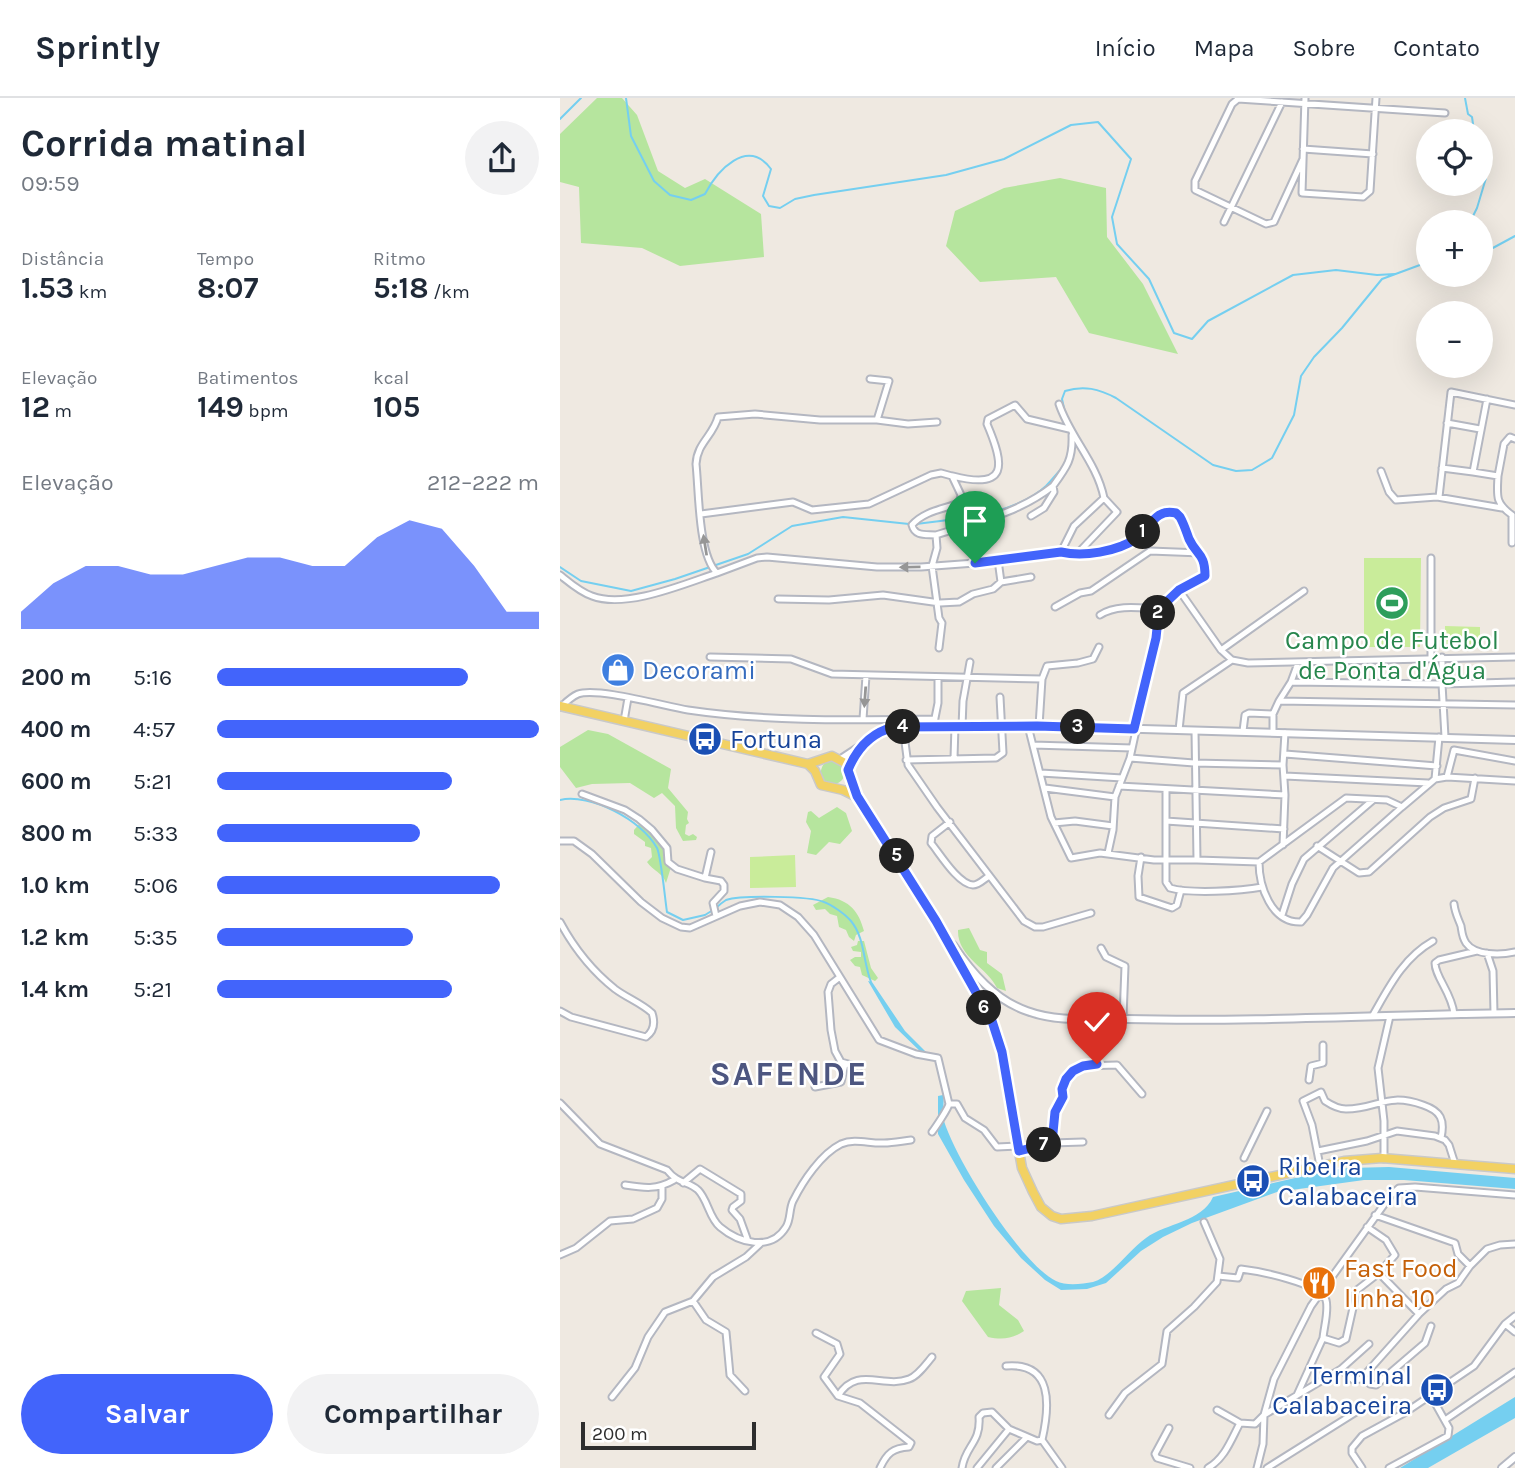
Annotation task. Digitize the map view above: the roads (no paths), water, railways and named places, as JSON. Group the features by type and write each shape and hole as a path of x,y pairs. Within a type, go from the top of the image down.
{"main road":[{"path":"560,707 808,764 828,757 841,759 857,796 936,921 998,1036 1019,1149 1028,1182 1041,1207 1052,1216 1061,1219 1092,1216 1345,1161 1384,1158 1515,1169"},
{"path":"820,762 816,776 821,785 831,789 845,782 848,772"},
{"path":"808,764 816,771"},
{"path":"836,788 857,796"}],"street":[{"path":"1288,192 1363,197 1370,191 1376,98"},
{"path":"1303,159 1274,222 1266,224 1195,190 1195,181 1232,104 1238,99 1305,101 1445,113"},
{"path":"1302,193 1305,101"},
{"path":"1224,222 1282,102"},
{"path":"1303,149 1373,154"},
{"path":"870,379 889,381 877,420"},
{"path":"1439,497 1451,392 1515,405"},
{"path":"1473,472 1486,400"},
{"path":"952,476 961,495 959,503 917,519 912,525 919,534 936,534 1009,512 1039,497 1053,486 1069,463 1073,452 1070,432 1059,404"},
{"path":"701,514 793,502 812,510 869,504 931,475 941,473 973,481 986,481 992,478 999,465 999,454 987,424 988,419 1015,405 1027,419 1070,432 1087,455 1104,498 1117,512 1078,553"},
{"path":"717,573 707,558 697,453 716,425 718,417 755,414 908,424 937,422"},
{"path":"1447,423 1480,429"},
{"path":"1502,508 1497,496 1504,444 1510,438 1515,439"},
{"path":"1442,468 1498,476"},
{"path":"1381,471 1389,492 1396,500 1439,497 1502,508 1513,514 1514,550"},
{"path":"1031,516 1044,508 1054,492 1053,486"},
{"path":"1061,552 1074,526 1104,498"},
{"path":"560,575 594,597 614,599 643,596 767,557 877,567 933,566 1061,552 1073,555 1118,547 1136,539 1157,515 1165,511 1176,513 1184,524 1193,547 1204,560 1205,576 1179,590 1159,609 1156,638 1134,729 1130,758 1115,797 1108,853"},
{"path":"936,534 937,548 933,566 939,618 942,623 939,648"},
{"path":"1055,607 1080,593 1091,591 1150,551 1200,553"},
{"path":"1431,558 1431,658"},
{"path":"998,560 1001,582"},
{"path":"779,599 829,600 883,596 959,602 973,594 993,589 1001,582 1031,577"},
{"path":"1179,590 1221,650 1232,660 1248,663 1298,663 1515,657"},
{"path":"1221,650 1304,591"},
{"path":"1100,615 1120,608 1159,609"},
{"path":"1039,726 1042,679 1047,666 1093,659 1099,648"},
{"path":"710,657 792,659 832,674 1042,679"},
{"path":"1435,779 1442,737 1442,657"},
{"path":"1179,730 1183,693 1232,660"},
{"path":"954,758 970,662"},
{"path":"1273,733 1273,714 1298,663"},
{"path":"863,719 866,676"},
{"path":"934,723 938,703 938,677"},
{"path":"1291,682 1515,682"},
{"path":"560,707 579,693 598,691 689,710 828,720 934,723 958,727 1039,726 1515,740"},
{"path":"906,760 1000,756 1003,753 1000,696"},
{"path":"624,721 628,698"},
{"path":"1279,701 1515,705"},
{"path":"1243,732 1245,715 1273,714"},
{"path":"841,759 885,730 934,723"},
{"path":"1028,726 1048,806 1071,858 1108,853 1166,860 1259,862 1346,798 1387,800 1402,807"},
{"path":"903,727 906,760 937,807 1024,921 1035,927 1043,927 1091,913"},
{"path":"1195,731 1197,860"},
{"path":"1283,845 1285,733"},
{"path":"1034,745 1132,748"},
{"path":"848,772 858,748"},
{"path":"1447,777 1454,750 1515,761"},
{"path":"1285,754 1437,766"},
{"path":"1130,758 1283,765"},
{"path":"1041,773 1122,778"},
{"path":"1284,776 1428,783"},
{"path":"1259,862 1262,887 1275,911 1294,922 1304,920 1333,868 1428,783 1447,777 1515,781"},
{"path":"1317,846 1359,873 1369,872 1430,817 1444,808 1471,799 1475,778"},
{"path":"1119,786 1285,795"},
{"path":"1045,788 1115,797"},
{"path":"1166,789 1166,882 1170,888 1181,890 1262,887"},
{"path":"582,794 639,818 667,848 668,862 677,869 720,881 724,885 724,891 713,904 716,916"},
{"path":"1282,915 1304,859 1374,800"},
{"path":"1054,823 1074,821 1113,825"},
{"path":"1166,821 1284,829"},
{"path":"950,822 932,836 932,843 957,875 970,884 977,884 989,876"},
{"path":"560,841 574,841 583,847 641,902 662,918 681,927 690,928 740,906 760,902 780,905 798,917 814,935 879,1040 924,1056 938,1058 948,1107"},
{"path":"705,878 711,852"},
{"path":"1141,857 1139,897 1172,908 1177,905 1181,890"},
{"path":"1454,904 1463,939 1469,947 1487,953 1515,952"},
{"path":"936,921 968,967 996,994 1014,1006 1046,1017 1179,1020 1515,1013"},
{"path":"560,922 576,950 595,971 617,990 652,1013 653,1026 646,1037 572,1017 560,1011"},
{"path":"1373,1016 1404,964 1433,941"},
{"path":"1101,948 1106,957 1125,966 1123,1018"},
{"path":"1454,1014 1450,994 1435,971 1435,963 1477,951"},
{"path":"1487,953 1493,971 1494,1013"},
{"path":"840,977 831,984 828,992 835,1052 838,1059 845,1064 859,1067"},
{"path":"1384,1158 1378,1068 1390,1016"},
{"path":"1308,1080 1311,1066 1325,1060 1323,1045"},
{"path":"815,1087 842,1082 845,1064"},
{"path":"1052,1143 1055,1112 1063,1097 1062,1089 1066,1079 1073,1071 1097,1064 1117,1065 1142,1094"},
{"path":"1320,1167 1312,1125 1303,1101 1321,1091 1325,1101 1344,1109 1405,1099 1439,1113 1443,1119 1441,1138"},
{"path":"560,1103 600,1144 667,1170 674,1180 697,1189 718,1226 734,1236 760,1244 766,1243 785,1228 792,1202 806,1178 822,1159 838,1146 852,1141 886,1143 911,1140"},
{"path":"932,1132 948,1107 957,1104 965,1118 984,1130 997,1147 1019,1149 1052,1143 1083,1142"},
{"path":"1244,1158 1268,1111"},
{"path":"1318,1151 1367,1141 1397,1131 1441,1138 1449,1146 1455,1164"},
{"path":"683,1183 701,1169 740,1194 741,1201 733,1206 732,1210 740,1219 748,1241"},
{"path":"625,1185 652,1189 674,1180"},
{"path":"560,1255 576,1248 610,1221 633,1219 657,1209 662,1199 662,1187"},
{"path":"1217,1410 1240,1423 1255,1424 1264,1415 1272,1383 1320,1292 1375,1215 1399,1188 1435,1188 1515,1195"},
{"path":"1375,1215 1455,1243 1458,1254 1470,1266"},
{"path":"1110,1415 1125,1393 1162,1364 1167,1331 1210,1291 1218,1276 1220,1259 1204,1222"},
{"path":"1323,1338 1339,1343 1346,1339 1357,1290 1379,1273 1395,1255 1386,1240 1367,1227"},
{"path":"612,1397 635,1368 648,1337 665,1312 693,1301 713,1277 746,1257 760,1244"},
{"path":"1364,1377 1419,1314 1446,1289 1458,1283 1487,1249 1515,1244"},
{"path":"1218,1276 1238,1278 1241,1269 1267,1273 1320,1292 1326,1301 1323,1338 1297,1395"},
{"path":"1379,1273 1419,1314"},
{"path":"693,1301 706,1320 726,1332 730,1375 746,1391"},
{"path":"1362,1468 1352,1453 1356,1443 1373,1429 1390,1422 1474,1366 1515,1316"},
{"path":"1506,1324 1515,1332"},
{"path":"1364,1377 1370,1384 1376,1385 1425,1343 1432,1326"},
{"path":"816,1333 836,1344 840,1354 824,1377 838,1396 860,1403 911,1443 909,1447 897,1448 887,1454 880,1468"},
{"path":"1264,1415 1341,1369 1369,1344"},
{"path":"838,1396 844,1387 858,1380 908,1380 932,1357"},
{"path":"1006,1366 1021,1365 1030,1368 1043,1380 1047,1408 1042,1440 1062,1468"},
{"path":"1341,1369 1353,1380 1364,1377"},
{"path":"1445,1420 1515,1372"},
{"path":"1389,1468 1448,1436 1449,1428 1430,1394"},
{"path":"1267,1468 1361,1409"},
{"path":"962,1468 968,1451 979,1435 979,1417 983,1413 992,1412 1009,1429 1026,1438 1042,1440"},
{"path":"1257,1468 1263,1444 1264,1415"},
{"path":"1208,1468 1223,1455 1240,1423"},
{"path":"1169,1428 1154,1454 1170,1463 1191,1468"},
{"path":"978,1468 1009,1429"},
{"path":"996,1468 1026,1438"},
{"path":"1503,1468 1515,1457"}],"water":[{"path":"868,981 872,982 905,1031 928,1054 924,1055 895,1027"},
{"path":"943,1095 943,1118 951,1138 991,1209 1041,1271 1064,1284 1100,1279 1146,1238 1201,1212 1213,1197 1330,1170 1389,1167 1515,1178 1515,1189 1404,1180 1364,1180 1277,1192 1192,1223 1163,1237 1141,1251 1106,1283 1087,1289 1061,1290 1045,1280 1021,1258 994,1226 964,1180 938,1134 938,1096"},
{"path":"1515,1397 1515,1418 1428,1468 1400,1468"}],"waterway":[{"path":"560,119 581,98"},
{"path":"626,98 631,136 654,181 670,195 691,200 705,194 725,168 734,161 752,156 762,160 771,169 763,196 769,206 780,208 795,199 814,195 946,175 1004,159 1071,125 1098,122 1131,159 1112,217 1117,244 1149,279 1174,333 1192,339 1208,321 1293,275 1336,270 1377,275 1395,274"},
{"path":"1465,98 1468,114 1472,119"},
{"path":"1476,210 1481,196"},
{"path":"1493,248 1515,236"},
{"path":"1065,413 1062,399 1065,391 1079,388 1097,390 1116,398 1213,465 1236,471 1252,470 1272,458 1294,415 1301,376 1314,357 1382,279 1416,266"},
{"path":"915,524 984,514 1018,503 1046,486 1064,466"},
{"path":"560,567 581,581 631,591 748,554 792,526 843,517 909,524"},
{"path":"560,800 572,799 600,805 628,819 650,838 657,848 667,912 683,920 705,915 713,910"},
{"path":"717,907 734,898 760,897 805,898 827,903 856,928 871,982"}],"place":[{"name":"Campo de Futebol de Ponta d'Água","path":"1392,603"},
{"name":"Decorami","path":"618,670"},
{"name":"Fortuna","path":"705,739"},
{"name":"Ribeira Calabaceira","path":"1253,1181"},
{"name":"Fast Food linha 10","path":"1319,1283"},
{"name":"Terminal Calabaceira","path":"1437,1390"}],"district":[{"name":"SAFENDE","path":"789,1073"}]}
